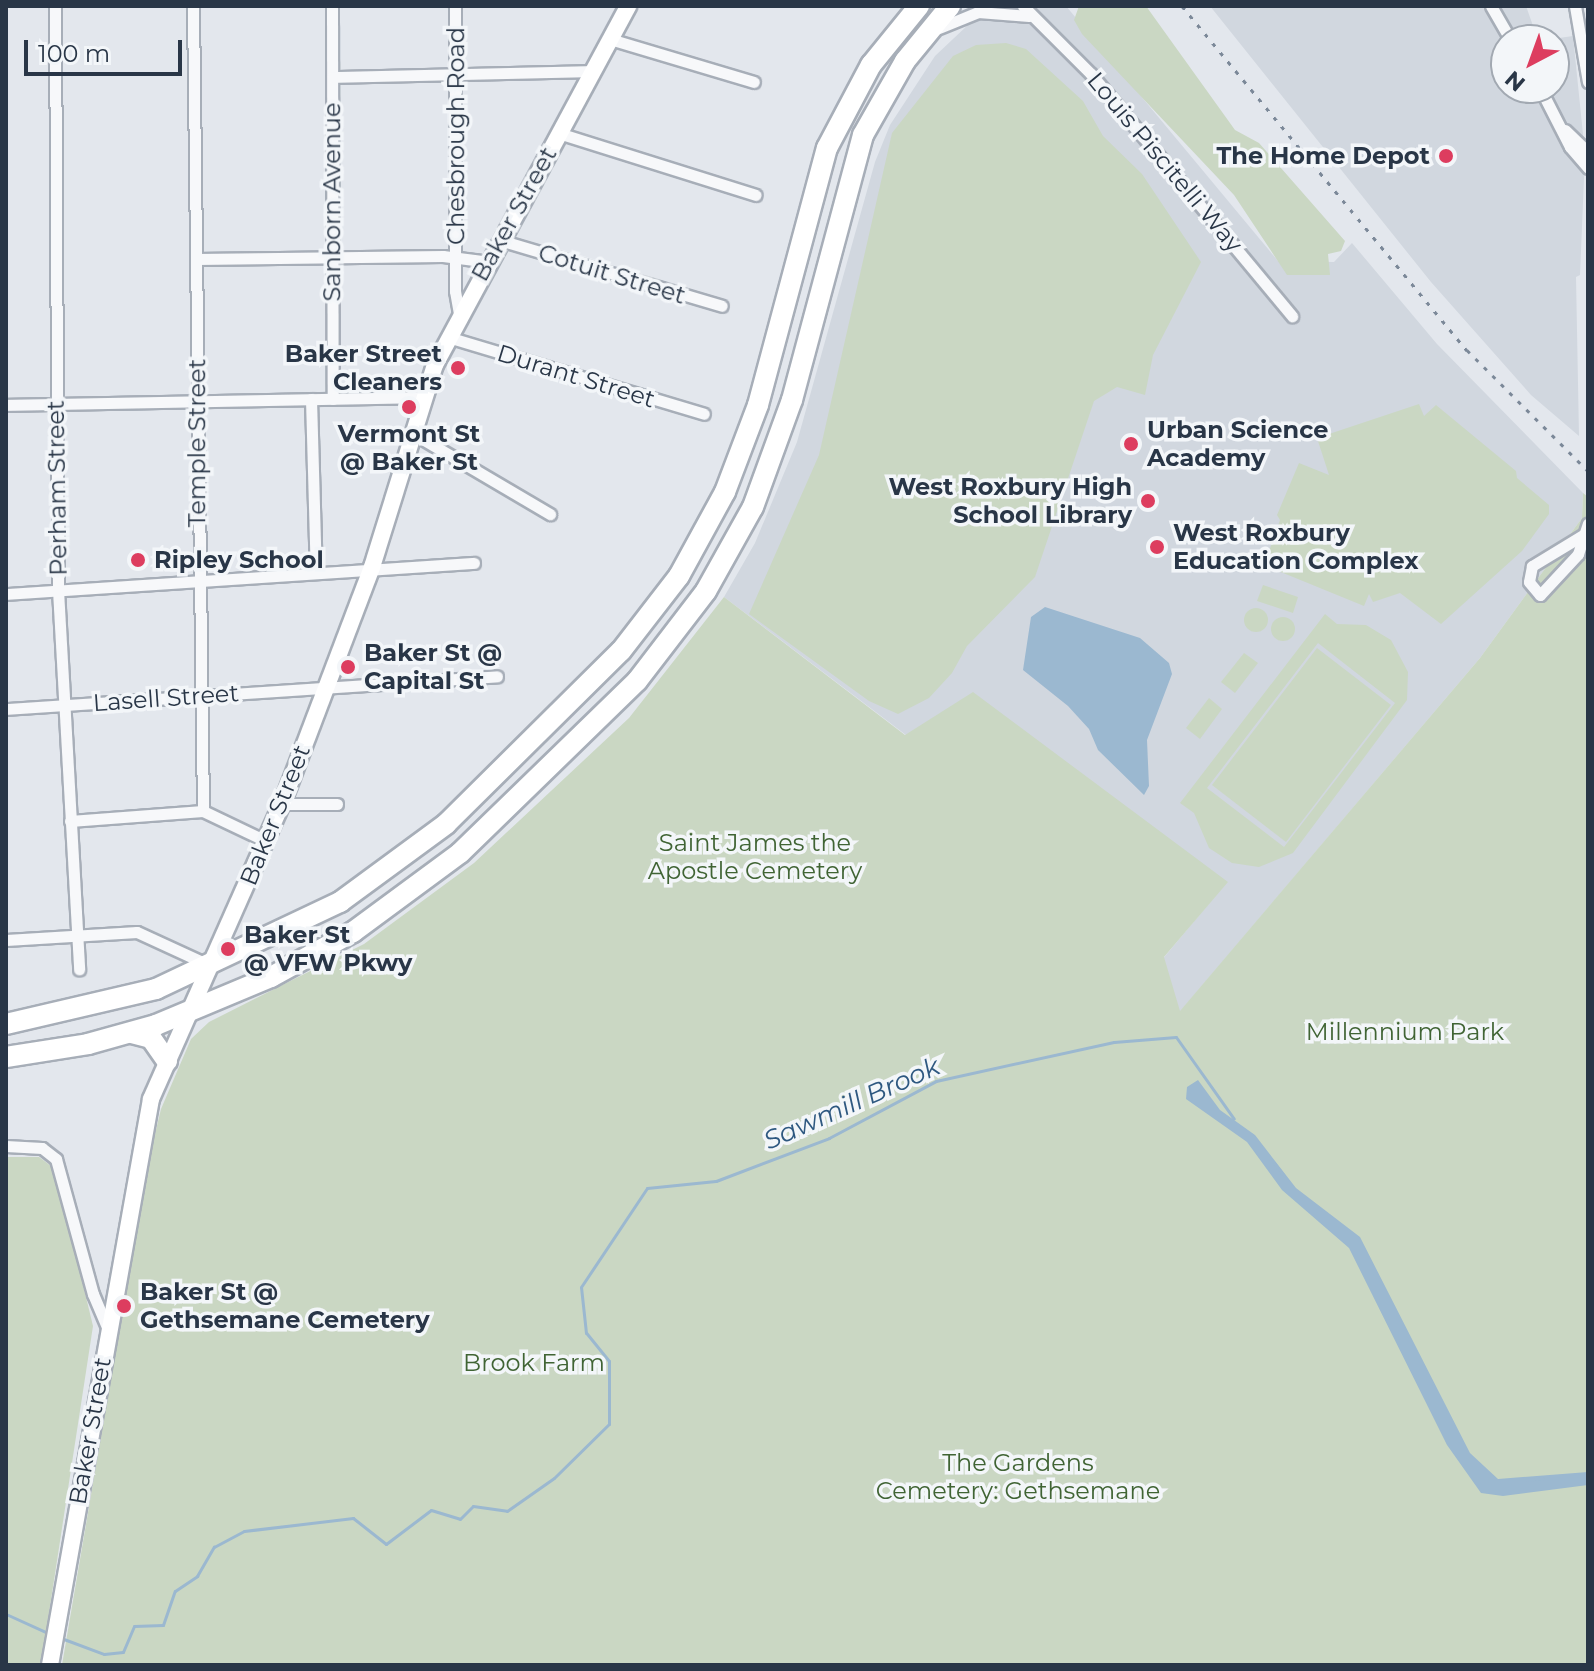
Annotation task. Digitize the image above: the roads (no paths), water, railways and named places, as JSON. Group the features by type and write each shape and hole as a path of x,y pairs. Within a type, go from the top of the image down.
{"highway":[{"path":"6,1024 126,998 211,966 340,902 403,859 474,798 621,651 679,576 716,510 752,423 814,185 834,130 871,65 919,6"},
{"path":"6,1057 132,1033 193,1011 320,951 416,889 483,833 637,681 701,599 744,525 781,436 860,144 884,93 922,38 950,6"},
{"path":"776,335 806,343"},
{"path":"132,1033 151,1038 167,1061"}],"street":[{"name":"Perham Street","path":"55,6 58,590 62,706 79,969"},
{"name":"Temple Street","path":"193,6 199,696 203,811"},
{"name":"Sanborn Avenue","path":"332,6 333,399"},
{"name":"Chesbrough Road","path":"455,6 459,314"},
{"name":"Baker Street","path":"51,1659 142,1130 167,1061 193,1011 282,804 372,567 423,397 448,337 503,241 590,71 628,6"},
{"path":"1491,6 1502,24"},
{"path":"1575,6 1588,82"},
{"name":"Louis Piscitelli Way","path":"922,38 978,12 1026,11 1091,74 1292,316"},
{"path":"610,39 754,82"},
{"path":"333,77 456,71 590,71"},
{"path":"1550,104 1565,130 1570,147 1588,168"},
{"path":"1565,130 1588,152"},
{"path":"558,133 756,195"},
{"name":"Cotuit Street","path":"503,241 722,306"},
{"path":"196,259 457,257 490,262"},
{"name":"Durant Street","path":"448,337 704,414"},
{"path":"6,405 423,397"},
{"path":"311,399 316,573"},
{"path":"414,434 550,514"},
{"path":"1585,529 1578,554 1540,595 1529,582 1532,566 1585,529"},
{"path":"6,594 372,567 474,563"},
{"name":"Lasell Street","path":"6,709 497,676"},
{"path":"282,804 337,804"},
{"path":"70,821 203,811 266,841"},
{"path":"6,940 137,932 211,966"},
{"path":"6,1146 42,1148 56,1159 93,1294 108,1329"}],"water":[{"path":"1045,607 1140,638 1169,663 1172,674 1147,740 1149,786 1144,795 1098,750 1089,729 1068,706 1023,670 1031,617"},
{"path":"1198,1080 1220,1110 1255,1135 1296,1188 1360,1237 1470,1453 1498,1479 1588,1472 1588,1485 1503,1496 1481,1493 1447,1445 1349,1248 1282,1190 1247,1142 1186,1099 1187,1087"}],"waterway":[{"name":"Sawmill Brook","path":"61,1638 104,1654 123,1652 134,1626 163,1625 175,1591 197,1576 214,1547 244,1531 353,1518 386,1544 431,1510 460,1519 473,1506 507,1511 554,1478 609,1424 609,1361 586,1333 581,1287 647,1188 716,1181 829,1138 936,1081 1114,1042 1176,1037 1234,1119"},
{"name":"Sawmill Brook","path":"1274,1163 1284,1176"},
{"name":"Sawmill Brook","path":"1526,1480 1543,1478"},
{"name":"Sawmill Brook","path":"6,1614 50,1634"}],"railway":[{"path":"1182,6 1467,350 1588,471"}],"place":[{"name":"The Home Depot","path":"1446,156"},
{"name":"Baker Street Cleaners","path":"458,368"},
{"name":"Vermont St @ Baker St","path":"409,407"},
{"name":"Urban Science Academy","path":"1131,444"},
{"name":"West Roxbury High School Library","path":"1148,501"},
{"name":"West Roxbury Education Complex","path":"1157,547"},
{"name":"Ripley School","path":"138,560"},
{"name":"Baker St @ Capital St","path":"348,667"},
{"name":"Baker St @ VFW Pkwy","path":"228,949"},
{"name":"Baker St @ Gethsemane Cemetery","path":"124,1306"}],"park label":[{"name":"Saint James the Apostle Cemetery","path":"755,857"},
{"name":"Millennium Park","path":"1405,1032"},
{"name":"Brook Farm","path":"534,1363"},
{"name":"The Gardens Cemetery: Gethsemane","path":"1018,1477"}]}
